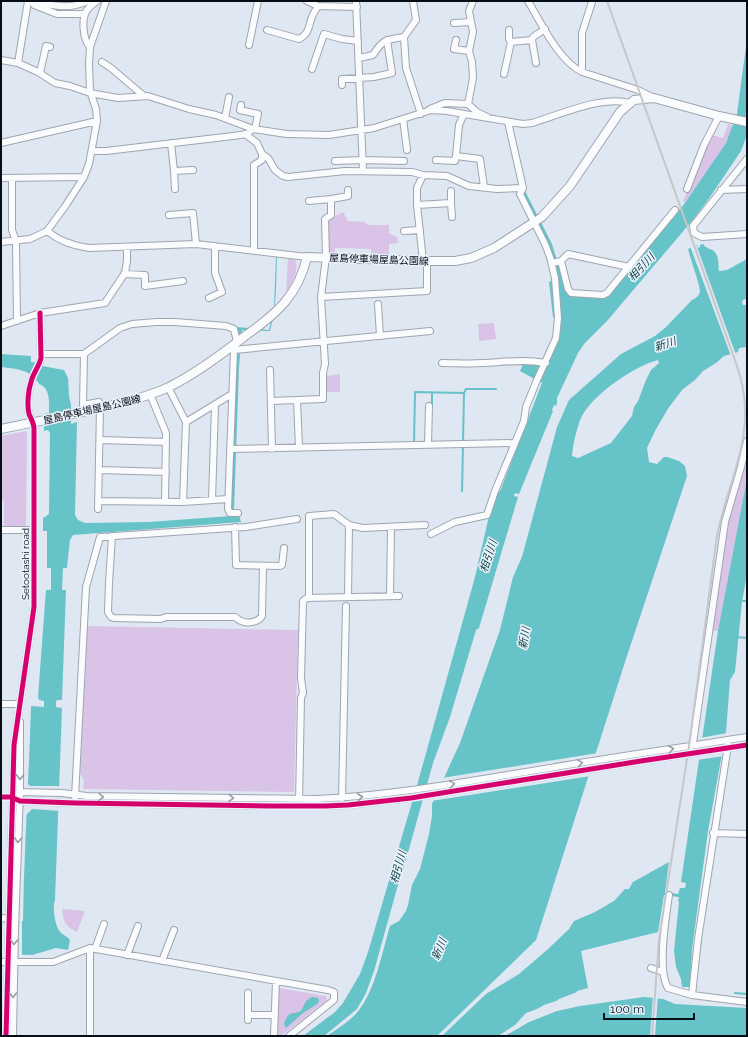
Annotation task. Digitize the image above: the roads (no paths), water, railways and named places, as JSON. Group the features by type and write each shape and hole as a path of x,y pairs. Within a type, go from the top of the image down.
{"main road":[{"path":"632,101 654,98 747,122"},
{"name":"屋島停車場屋島公園線","path":"1,429 72,415 134,400 168,387 206,366 271,317 285,304 298,282 307,257 455,261 470,258 494,248 535,223 542,217 570,186 613,121 632,101"}],"street":[{"path":"28,1 57,7 78,5 88,1"},
{"path":"28,1 57,14 85,14"},
{"path":"18,63 28,1"},
{"path":"90,47 83,30 85,14 96,1"},
{"path":"1,242 30,239 46,231 66,205 84,177 89,164 97,121 96,110 90,93 90,47 106,1"},
{"path":"249,45 258,1"},
{"path":"307,1 318,6 356,4 363,171"},
{"path":"413,1 416,20 404,37 406,68 421,114"},
{"path":"468,104 473,78 472,62 469,51 473,32 469,11 473,1"},
{"path":"528,1 567,62 574,68 638,90 654,98"},
{"path":"582,72 582,33 592,2 591,1"},
{"path":"267,30 299,40 304,37 309,29 312,17 318,6"},
{"path":"454,23 471,22"},
{"path":"536,63 532,40 533,37 545,29"},
{"path":"504,74 511,42 509,39 509,30"},
{"path":"312,69 324,34 342,39 358,41"},
{"path":"359,58 373,55 380,44 387,40 404,37"},
{"path":"342,79 374,77 392,73 387,40"},
{"path":"456,40 454,49 469,51"},
{"path":"511,42 532,40"},
{"path":"40,73 46,46 50,47"},
{"path":"1,60 18,63 40,73 54,83 70,86 90,93 118,98 144,96 225,118 254,129 287,134 329,135 362,130 421,114 445,103 468,104 477,112 482,113 490,119"},
{"path":"102,62 144,96"},
{"path":"431,110 447,111 523,124 532,123 609,100 632,101 629,87"},
{"path":"225,118 229,98"},
{"path":"92,151 106,151 245,134 254,129 258,114 240,110 241,105"},
{"path":"436,160 455,161 459,125 464,114"},
{"path":"687,189 704,145 719,116"},
{"path":"403,119 407,150"},
{"path":"1,143 97,121"},
{"path":"508,122 523,188 520,194 556,262 568,289 574,293 603,295 607,293 675,210"},
{"path":"245,134 257,143 262,154 262,160 254,165 254,250"},
{"path":"171,143 175,188"},
{"path":"262,154 268,158 279,174 288,177 363,171 412,172 423,175 447,176 469,186 497,189 523,188"},
{"path":"456,156 480,158 484,187"},
{"path":"747,159 693,226 694,233 702,237 747,234"},
{"path":"335,161 404,161"},
{"path":"174,170 193,170"},
{"path":"321,297 427,291 425,261 417,205 417,188 423,175"},
{"path":"1,178 84,177"},
{"path":"12,178 12,230 16,241 17,321"},
{"path":"722,190 747,189"},
{"path":"309,201 348,196 348,190"},
{"path":"451,191 452,217"},
{"path":"271,400 323,399 323,373 325,364 321,297 326,257 326,219 331,215 331,199"},
{"path":"417,205 451,203"},
{"path":"169,215 193,213 196,244"},
{"path":"404,232 420,230"},
{"path":"46,231 64,241 83,247 104,249 196,244 307,257"},
{"path":"209,298 222,292 215,273 215,246"},
{"path":"1,326 40,313 105,303 124,274 128,247"},
{"path":"556,262 568,254 629,266"},
{"path":"431,534 455,522 486,515 524,421 526,407 556,338 558,318 555,280 556,262"},
{"path":"124,274 145,276 145,286 183,281"},
{"path":"378,304 380,336"},
{"path":"40,313 41,354 84,354 120,328 143,322 175,322 226,326 234,329 232,394 233,449 228,499 229,512 238,513"},
{"path":"234,346 324,341 430,331"},
{"name":"Setootashi road","path":"20,704 34,607 34,422 29,412 29,392 33,377 40,363 41,354"},
{"path":"84,354 83,405 99,402 100,408 98,509"},
{"path":"442,363 538,361 545,364"},
{"path":"270,370 272,449"},
{"path":"168,387 186,422 183,502"},
{"path":"150,394 166,433 165,502"},
{"path":"186,422 215,406 232,394"},
{"path":"297,400 299,448"},
{"path":"212,500 215,406"},
{"path":"428,444 426,418 429,406"},
{"path":"100,440 166,442"},
{"path":"691,753 725,522 747,441"},
{"path":"233,449 515,443"},
{"path":"99,470 166,472"},
{"path":"98,501 183,502 228,499"},
{"path":"308,598 309,516 334,514 349,525 363,528 424,525"},
{"path":"75,803 86,587 100,537 246,527 297,518"},
{"path":"348,597 349,525"},
{"path":"235,527 236,565 282,565 284,548"},
{"path":"390,596 391,527"},
{"path":"1,530 34,530"},
{"path":"112,536 108,612 111,617 114,618 161,619 166,617 235,617 241,621 256,622 260,620 262,616 263,566"},
{"path":"299,806 301,698 303,693 301,678 304,601 308,598 399,596"},
{"path":"342,798 346,606"},
{"path":"1,704 20,704"},
{"path":"6,1036 9,959 15,921 23,802 20,704"},
{"path":"13,1036 8,921 11,797 14,745 20,704"},
{"path":"1,797 11,797 23,792 62,793 87,796 299,799 342,798 413,790 643,752 747,737"},
{"path":"692,995 698,939 727,740"},
{"path":"11,797 23,802 62,803 299,806 348,805 411,798 747,745"},
{"path":"713,833 747,834"},
{"path":"669,895 665,923 663,972 668,988 692,995 747,1002"},
{"path":"1,918 8,921 15,921"},
{"path":"90,1036 93,949 104,924"},
{"path":"127,955 138,926"},
{"path":"162,960 174,930"},
{"path":"9,959 53,962 93,949 328,990 335,994 334,1000 289,1036"},
{"path":"650,968 663,972"},
{"path":"274,1036 276,981"},
{"path":"248,993 248,1018 275,1016"}],"water":[{"name":"相引川","path":"747,39 747,135 741,151 708,200 691,222 607,321 584,344 578,353 557,398 556,406 554,405 553,411 519,494 515,493 514,496 518,497 479,628 476,630 450,717 433,763 374,971 366,993 357,1009 324,1036 303,1036 335,1012 343,1003 360,974 368,952 418,782 475,577 492,503 501,489 542,383 520,371 523,364 540,363 546,366 558,340 560,318 553,317 549,282 557,278 522,194 525,191 552,244 567,292 610,292 685,203 726,143 737,114"},
{"name":"新川","path":"703,244 715,253 718,259 719,271 727,270 747,259 747,298 742,301 743,305 747,305 747,347 739,348 738,352 724,356 703,371 695,380 683,389 669,407 647,448 649,462 657,464 664,457 679,461 685,466 687,476 625,662 536,940 437,1036 327,1036 352,1018 365,1001 374,981 390,926 399,921 406,911 412,885 420,869 429,834 432,804 460,743 500,630 513,577 522,557 557,427 569,400 621,354 655,336 698,296 700,288 688,249 697,245 698,248","holes":["658,360 659,363 651,370 634,407 632,416 611,443 578,458 572,456 580,420 593,401 625,375 648,363"]},
{"path":"276,256 275,303 270,331 242,330 239,368 234,511 239,515 241,522 73,535 70,540 67,568 63,568 62,590 66,590 62,700 56,701 56,707 62,708 54,912 58,929 70,940 68,950 56,948 32,955 1,954 1,924 23,921 31,706 44,707 44,701 39,700 38,697 46,590 51,590 51,568 47,568 47,531 43,531 43,518 49,513 50,433 48,430 44,431 44,414 49,413 47,391 31,374 22,370 1,367 1,354 31,356 31,362 38,363 42,366 64,370 68,378 71,405 71,424 77,422 75,515 78,520 85,523 149,522 231,516 237,327 269,330 274,308"},
{"path":"747,478 747,574 742,602 735,672 730,680 726,732 708,831 692,949 690,987 682,987 681,979 676,967 674,951 679,897 664,895 658,932 581,951 588,988 577,991 526,1013 515,1025 498,1036 442,1036 486,994 519,974 547,950 569,929 574,921 595,912 614,901 625,889 629,889 633,882 669,862 665,892 678,894 680,888 685,888 686,883 681,882 718,631"},
{"path":"312,997 318,998 319,1001 317,1004 303,1013 286,1028 284,1024 288,1015 301,1011 306,1001"},
{"path":"644,997 663,999 675,1004 747,1008 747,1036 505,1036 529,1022 557,1011 580,1006"}],"waterway":[{"path":"463,442 464,393 466,389 496,389"},
{"path":"414,443 415,392 464,393"},
{"path":"432,393 432,406"},
{"path":"462,491 463,446"},
{"path":"740,601 747,601"},
{"path":"736,637 747,638"},
{"path":"735,993 747,994"}],"railway":[{"path":"607,1 740,374 745,402 743,441 717,536 689,746 659,940 652,1036"}]}
